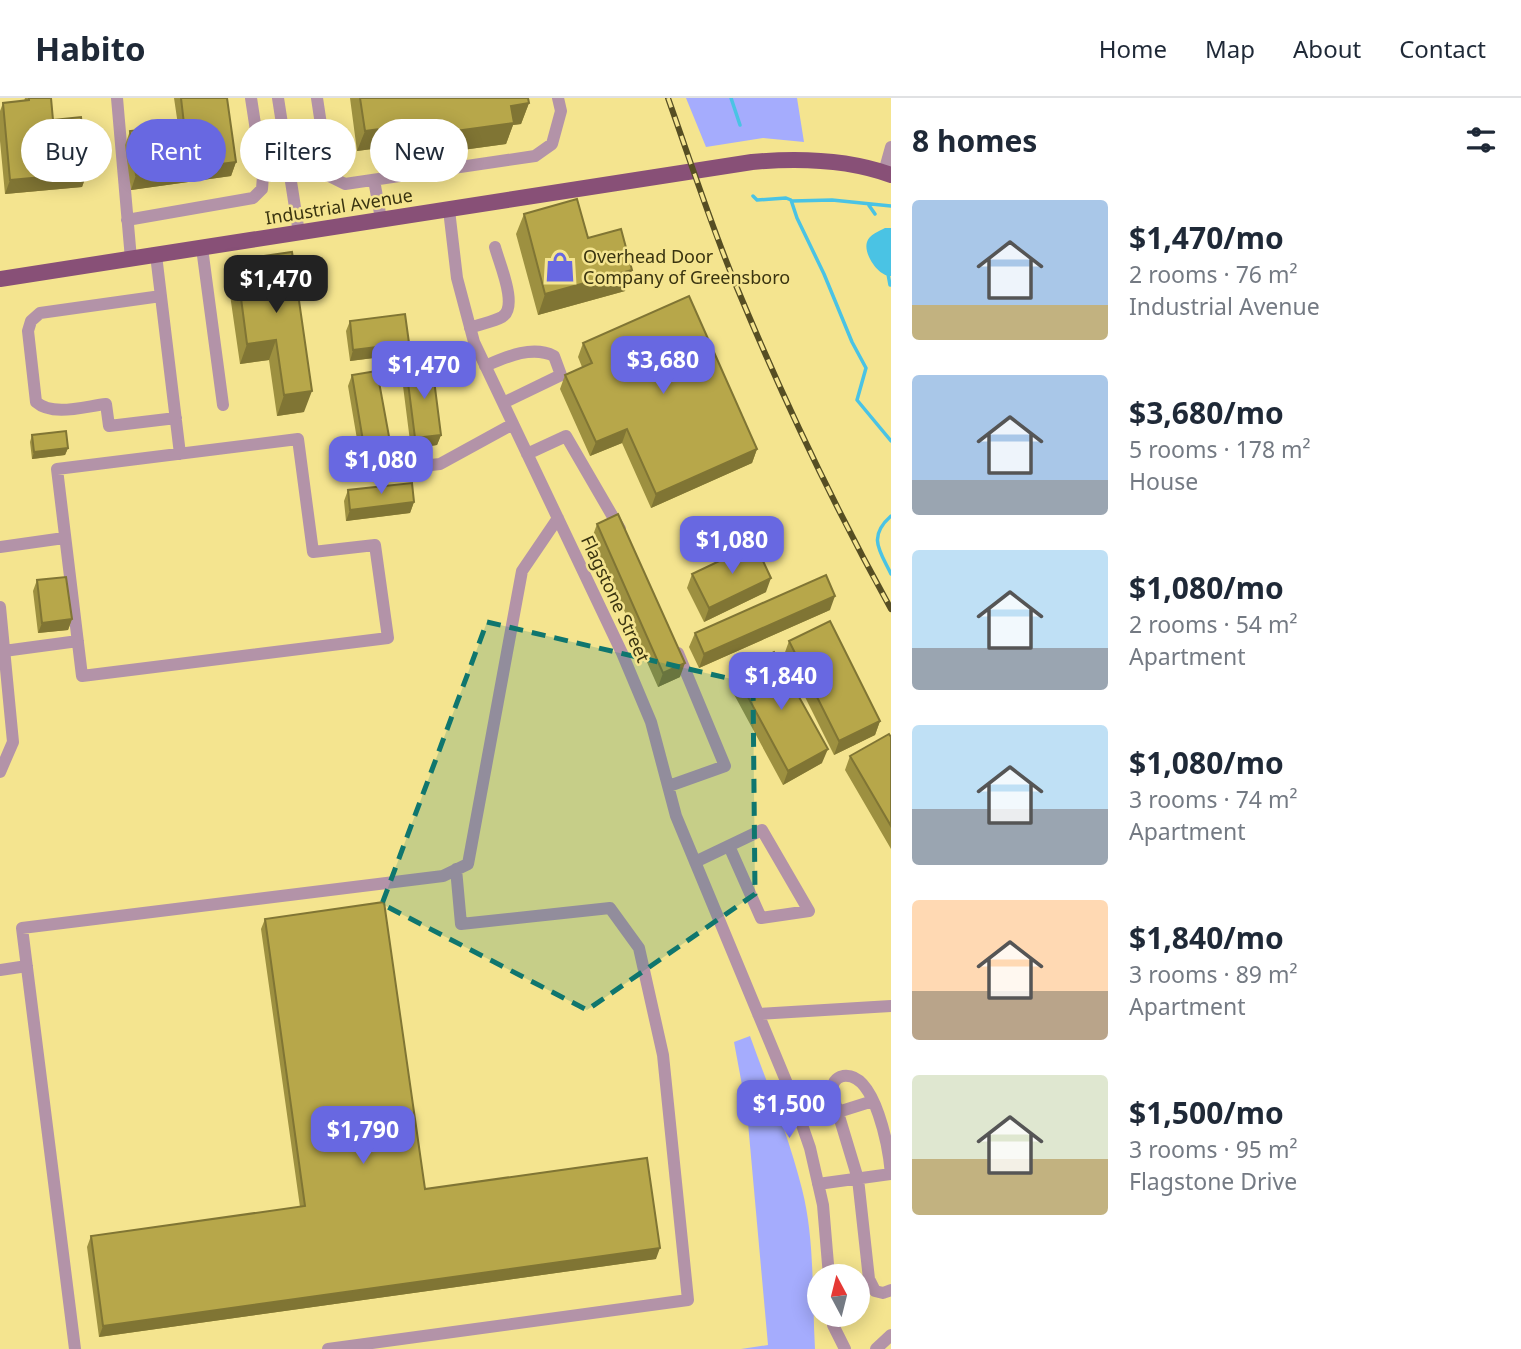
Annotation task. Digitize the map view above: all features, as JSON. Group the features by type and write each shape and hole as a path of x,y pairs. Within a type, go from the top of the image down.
{"main road":[{"name":"Industrial Avenue","path":"0,279 771,160 825,161 888,173"}],"street":[{"path":"117,98 131,259"},
{"path":"127,220 253,198 262,189 263,176 251,98"},
{"path":"278,98 281,119"},
{"path":"317,98 320,119"},
{"path":"468,166 535,156 552,144 561,111 558,98"},
{"path":"888,173 891,147"},
{"path":"341,182 345,184 370,181"},
{"path":"290,182 299,233"},
{"path":"374,182 381,219"},
{"name":"Flagstone Street","path":"449,209 457,278 474,342 622,653 650,722 676,816 810,1148 823,1205 828,1264"},
{"path":"470,328 505,316 510,307 495,247"},
{"path":"202,248 223,405"},
{"path":"156,254 180,454"},
{"path":"161,296 40,313 31,321 28,331 36,402 43,408 54,410 106,404 109,426 176,418"},
{"path":"485,366 512,355 541,352 554,356 558,363 561,375 503,403"},
{"path":"369,472 440,464 513,424"},
{"path":"527,454 566,436 600,498 626,538"},
{"path":"298,439 313,552 375,545 388,638 82,676 64,538 57,469 298,439"},
{"path":"75,1349 22,928 443,876 468,864 522,571 558,519"},
{"path":"0,547 64,538"},
{"path":"0,607 13,741 0,772"},
{"path":"3,645 78,641"},
{"path":"669,786 725,766 673,642"},
{"path":"695,862 762,830 809,911 761,918 729,846"},
{"path":"328,1349 688,1300 663,1055 639,948 610,908 461,923 456,869"},
{"path":"0,970 27,966"},
{"path":"756,1009 891,1006"},
{"path":"818,1184 858,1179 891,1174 884,1134 873,1101 859,1080 844,1076 834,1082 832,1088 858,1179 869,1279 875,1291 883,1293 891,1290"},
{"path":"838,1112 873,1101"},
{"path":"834,1327 845,1349"},
{"path":"876,1349 891,1335"}],"highlighted area":[{"path":"487,622 753,684 755,894 587,1010 382,904"}],"shaded area":[{"path":"686,98 797,98 804,142 763,138 706,147"},
{"path":"885,228 891,228 891,276 877,269 866,247 870,237"},
{"path":"750,1036 791,1150 802,1189 812,1264 807,1264 807,1327 814,1327 815,1349 741,1349 768,1345 747,1112 734,1042"}],"building":[{"path":"51,98 53,119 21,119 21,179 10,180 3,103"},
{"path":"181,98 227,98 236,162 226,163 226,119 183,119"},
{"path":"360,98 528,98 529,103 511,106 514,123 468,129 468,119 370,119 370,130 365,131"},
{"path":"577,199 588,238 621,229 632,270 545,294 524,214"},
{"path":"292,252 312,391 284,395 276,340 247,344 236,260"},
{"path":"689,296 757,449 656,494 627,429 596,442 565,375 592,363 583,343"},
{"path":"405,314 409,343 353,350 350,321"},
{"path":"432,364 441,435 415,438 406,367"},
{"path":"377,371 390,442 364,447 352,375"},
{"path":"66,431 68,448 34,452 32,435"},
{"path":"412,483 414,502 350,510 348,490"},
{"path":"618,514 685,663 663,673 597,524"},
{"path":"755,544 771,578 709,608 692,574"},
{"path":"826,575 835,596 704,654 695,633"},
{"path":"66,577 72,619 42,623 37,580"},
{"path":"830,621 880,721 839,741 789,641"},
{"path":"774,652 828,749 788,771 735,673"},
{"path":"889,734 891,737 891,826 850,756"},
{"path":"384,902 425,1189 647,1158 660,1248 103,1326 91,1236 305,1206 265,919"}],"waterway":[{"path":"731,98 740,125"},
{"path":"753,196 757,200 791,200 852,342 866,368 857,400 891,441"},
{"path":"792,201 832,200 891,206"},
{"path":"868,204 875,214"},
{"path":"888,274 890,285"},
{"path":"891,516 879,531 878,538 880,551 891,574"}],"railway":[{"path":"668,98 717,237 753,325 828,489 891,609"}],"place":[{"name":"Overhead Door Company of Greensboro","path":"560,267"}]}
